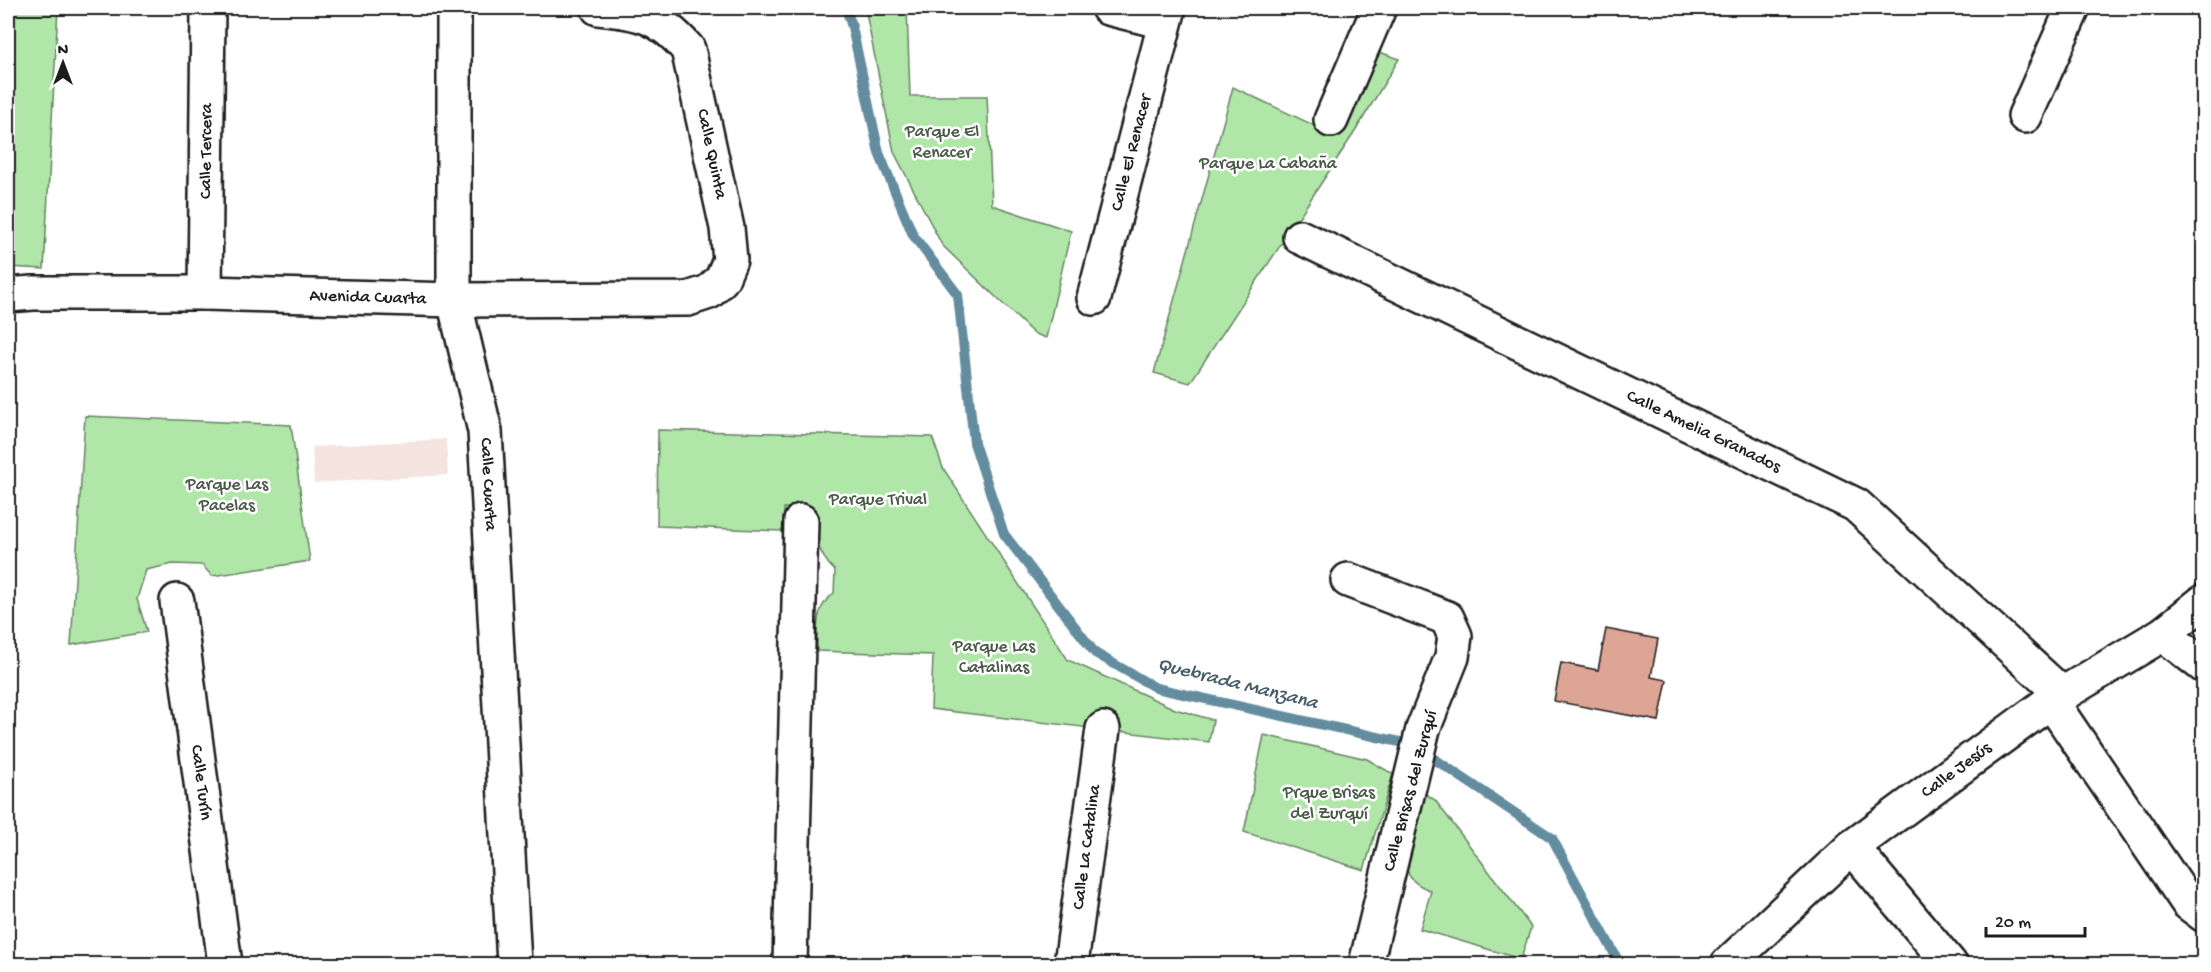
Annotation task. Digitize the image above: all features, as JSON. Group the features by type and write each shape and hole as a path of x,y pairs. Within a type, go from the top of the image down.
{"street":[{"name":"Calle Tercera","path":"205,293 208,8"},
{"name":"Calle Cuarta","path":"454,8 454,300 484,431 514,964"},
{"name":"Calle Quinta","path":"598,8 627,10 653,18 673,32 688,49 727,228 730,260 722,279"},
{"path":"1108,8 1167,15"},
{"path":"1331,120 1379,8"},
{"path":"2025,116 2073,8"},
{"name":"Calle El Renacer","path":"1094,298 1167,15"},
{"name":"Calle Amelia Granados","path":"1300,237 1856,505 2057,698 2188,903 2204,915"},
{"name":"Avenida Cuarta","path":"8,296 33,293 205,293 454,300 688,299 709,292 722,279"},
{"path":"790,964 801,521"},
{"name":"Calle Brisas del Zurquí","path":"1348,580 1447,618 1455,636 1452,657 1423,729 1366,964"},
{"name":"Calle Turín","path":"177,601 225,964"},
{"name":"Calle Jesús","path":"1728,964 1852,847 2057,698 2163,634 2204,601"},
{"path":"2163,634 2204,666"},
{"name":"Calle La Catalina","path":"1071,964 1103,729"},
{"path":"1852,847 1950,964"}],"shaded area":[{"path":"446,439 448,475 314,483 312,447"}],"green space":[{"path":"8,8 58,8 44,269 8,267"},
{"name":"Parque El Renacer","path":"865,8 907,8 910,96 987,96 992,205 1071,231 1046,338 1033,333 942,245 894,152"},
{"name":"Parque La Cabaña","path":"1371,49 1399,59 1356,130 1190,383 1154,373 1233,87 1332,134"},
{"name":"Parque Las Pacelas","path":"85,416 291,425 310,561 212,576 202,565 173,564 146,570 137,599 147,632 71,645"},
{"name":"Parque Trival","path":"658,430 932,437 943,468 1068,660 1175,709 1213,720 1209,742 931,709 933,655 817,651 818,619 827,599 834,593 835,571 823,557 820,549 816,509 784,508 783,531 657,526"},
{"name":"Prque Brisas del Zurquí","path":"1264,735 1367,759 1393,774 1364,870 1244,832"},
{"name":"Prque Brisas del Zurquí","path":"1421,791 1435,800 1531,927 1521,959 1420,929 1431,891 1411,878 1406,866 1406,856 1409,833"}],"building":[{"path":"1606,629 1658,639 1651,677 1667,680 1659,721 1554,701 1561,663 1598,670"}],"waterway":[{"name":"Quebrada Manzana","path":"846,8 879,153 913,235 958,295 974,443 1004,534 1095,653 1156,688 1400,742"},
{"name":"Quebrada Manzana","path":"1436,760 1552,838 1620,964"}],"park label":[{"name":"Parque Las Catalinas","path":"994,657"}]}
